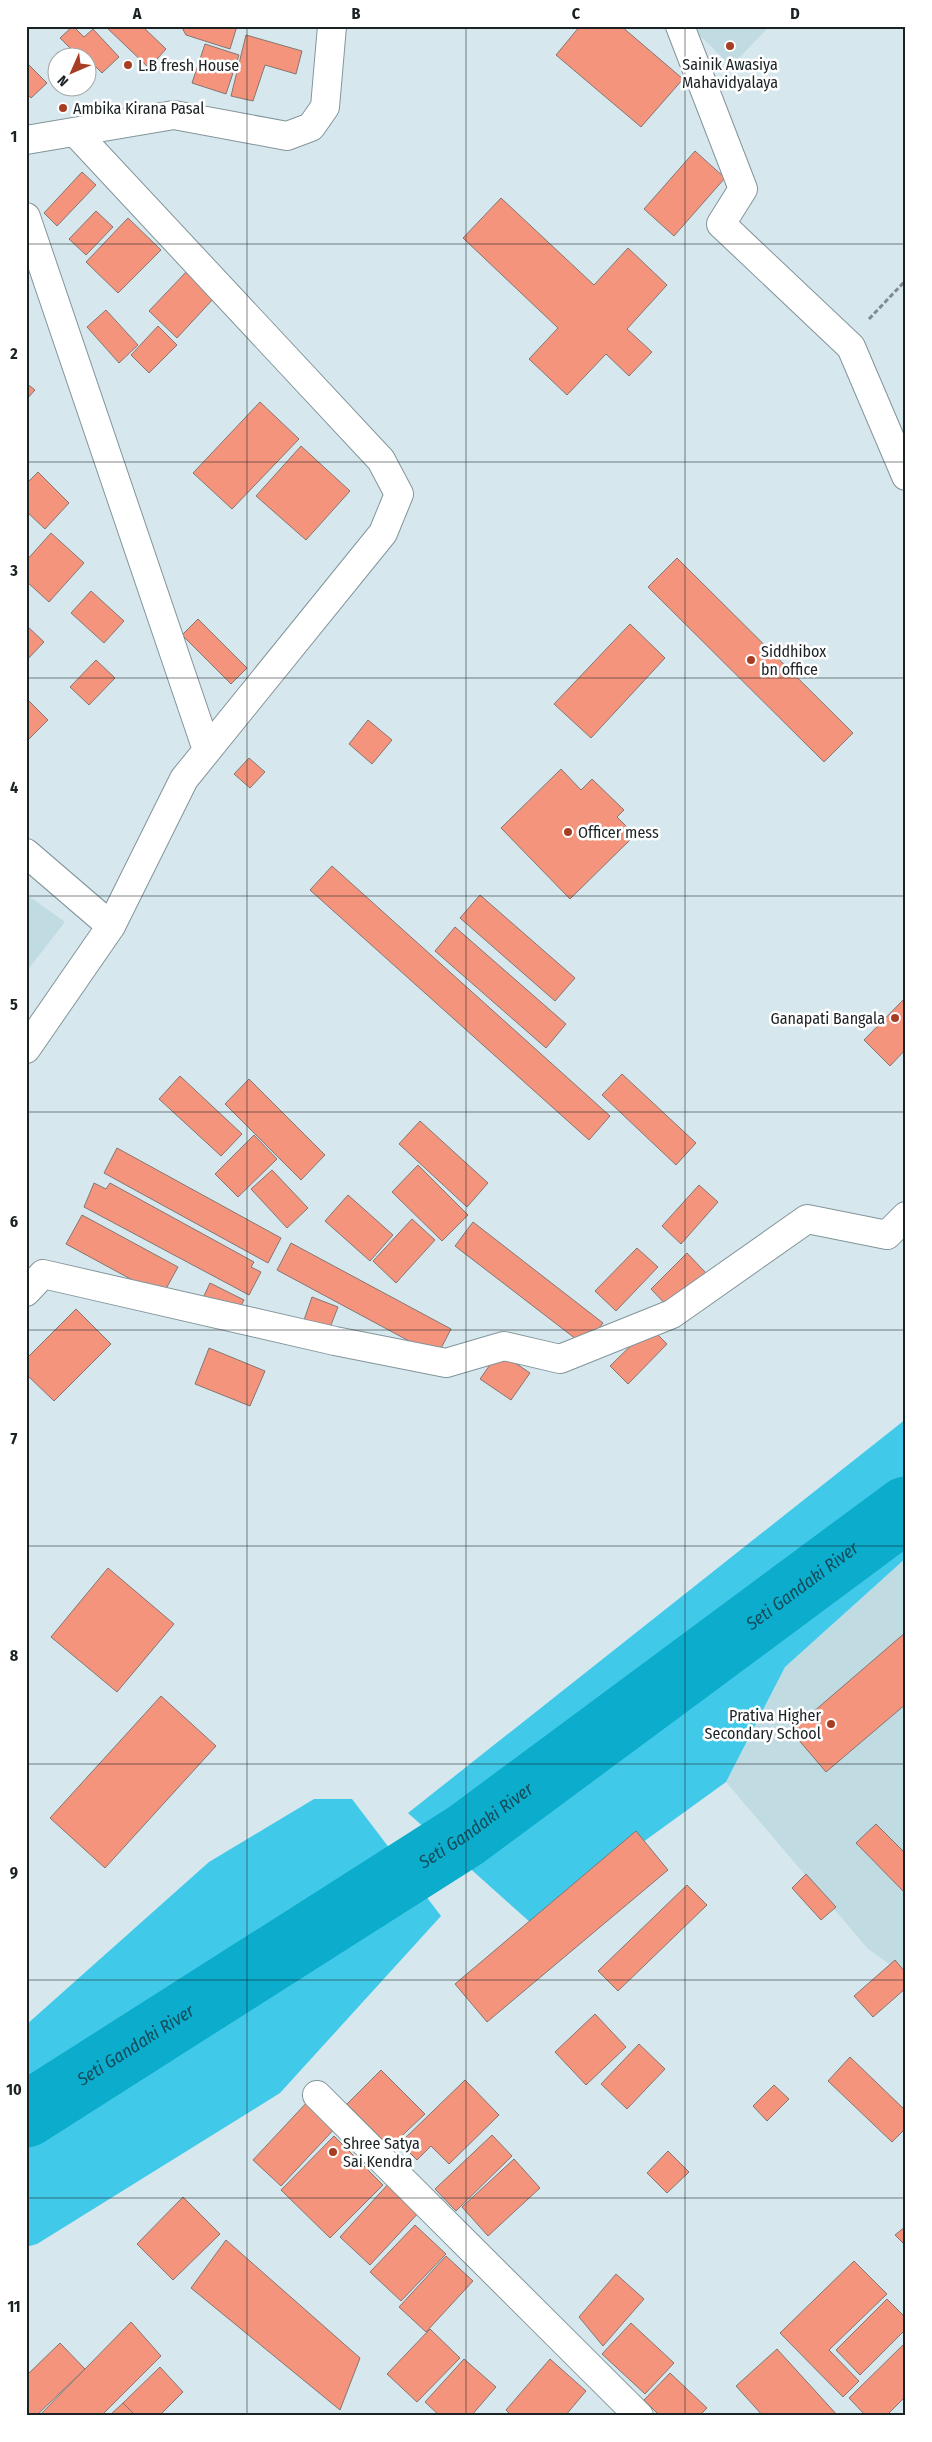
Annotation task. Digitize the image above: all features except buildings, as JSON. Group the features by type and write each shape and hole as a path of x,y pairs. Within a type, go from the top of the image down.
{"street":[{"path":"26,140 174,115 287,136 311,127 325,107 332,26"},
{"path":"680,26 743,189 721,224 851,347 906,476"},
{"path":"26,1049 111,926 184,779 383,533 399,494 381,460 75,132"},
{"path":"26,217 207,750"},
{"path":"26,853 111,926"},
{"path":"26,1292 43,1274 335,1341 446,1363 504,1346 560,1359 672,1314 807,1219 887,1235 906,1216"},
{"path":"318,2095 639,2416"}],"path":[{"path":"851,347 872,314 906,280"}],"shaded area":[{"name":"Sainik Awasiya Mahavidyalaya","path":"690,26 770,26 731,66"},
{"path":"26,894 65,922 26,972"},
{"path":"906,1419 906,1558 785,1667 726,1782 531,1923 408,1813"},
{"name":"Prativa Higher Secondary School","path":"906,1558 906,1976 868,1949 726,1782 785,1667"},
{"path":"314,1799 352,1799 441,1916 280,2093 37,2244 26,2247 26,2025 209,1862"}],"waterway":[{"name":"Seti Gandaki River","path":"26,2115 466,1835 906,1509"}],"place":[{"name":"Sainik Awasiya Mahavidyalaya","path":"730,46"},
{"name":"L.B fresh House","path":"128,65"},
{"name":"Ambika Kirana Pasal","path":"63,108"},
{"name":"Siddhibox bn office","path":"751,660"},
{"name":"Officer mess","path":"568,832"},
{"name":"Ganapati Bangala","path":"895,1018"},
{"name":"Prativa Higher Secondary School","path":"831,1724"},
{"name":"Shree Satya Sai Kendra","path":"333,2152"}]}
